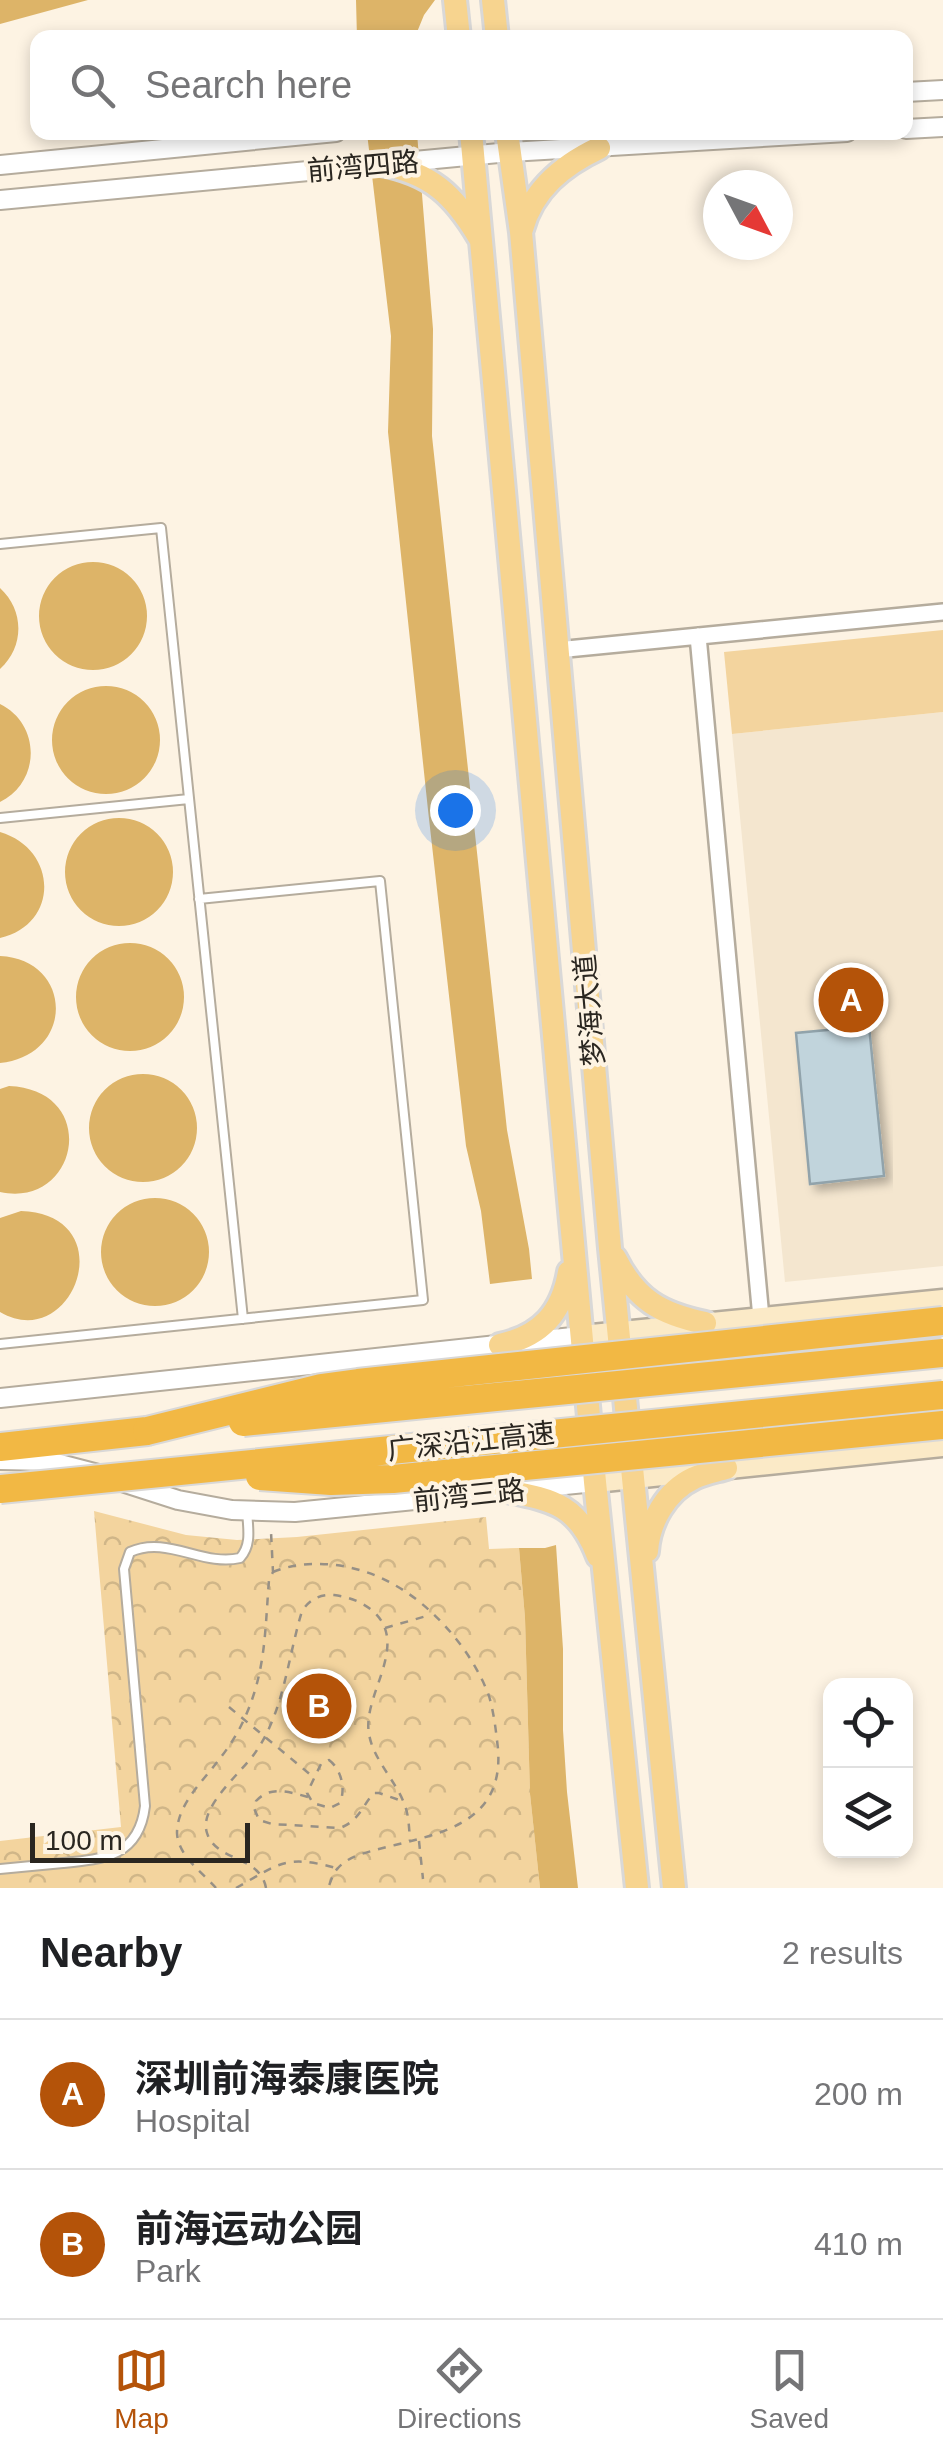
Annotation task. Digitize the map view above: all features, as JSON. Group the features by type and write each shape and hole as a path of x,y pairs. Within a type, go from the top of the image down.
{"highway":[{"path":"146,1431 321,1388 943,1321"},
{"name":"广深沿江高速","path":"0,1447 943,1353"},
{"name":"广深沿江高速","path":"0,1489 943,1395"},
{"path":"164,1472 394,1479 943,1425"}],"main road":[{"path":"455,0 458,30"},
{"path":"493,0 495,30"},
{"name":"梦海大道","path":"509,142 521,232 610,1248 674,1888"},
{"name":"梦海大道","path":"472,144 636,1888"},
{"path":"521,232 532,204 549,180 599,148"},
{"path":"381,164 414,172 441,188 481,240"},
{"path":"500,1345 528,1336 552,1316 567,1286 573,1244"},
{"path":"610,1248 642,1297 680,1318 705,1324"},
{"path":"582,1336 943,1300"},
{"name":"前湾三路","path":"595,1482 943,1446"},
{"path":"644,1604 647,1544 654,1520 676,1490 694,1478 726,1468"},
{"path":"506,1491 545,1498 578,1520 605,1574"}],"street":[{"path":"913,92 943,90"},
{"path":"913,129 943,127"},
{"name":"前湾四路","path":"0,165 255,140"},
{"name":"前湾四路","path":"0,200 381,164 472,144 509,142 599,148 724,140"},
{"path":"558,650 943,612"},
{"path":"698,636 762,1318"},
{"path":"0,1398 582,1336"},
{"name":"前湾三路","path":"0,1460 48,1461 178,1500 247,1511 296,1512 595,1482"}],"lane":[{"path":"0,544 161,528 242,1319"},
{"path":"0,818 189,799"},
{"path":"0,1344 423,1300 380,881 200,899"},
{"path":"0,1868 106,1858 123,1849 135,1836 145,1806 125,1561 130,1552 150,1546 222,1559 240,1558 247,1551 247,1511"}],"path":[{"path":"216,1888 186,1857 177,1832 186,1802 233,1741 260,1680 274,1572 271,1532"},
{"path":"274,1572 308,1565 334,1565 358,1570 402,1589 432,1614 466,1655 486,1690 496,1730 499,1772 492,1794 473,1814 448,1829 362,1854 337,1869 328,1888"},
{"path":"266,1888 261,1874 251,1864 214,1844 206,1822 214,1802 244,1768 271,1728 302,1611 319,1596 346,1597 372,1611 385,1628 383,1668 368,1730 374,1749 404,1802 410,1841"},
{"path":"385,1628 432,1614"},
{"path":"229,1707 313,1778"},
{"path":"308,1796 324,1761 333,1762 340,1775 343,1798 336,1806 317,1806 308,1796 266,1792 256,1801 255,1814 258,1820 272,1824 340,1828 360,1814 374,1793 404,1802"},
{"path":"419,1839 423,1880"},
{"path":"236,1888 292,1860 337,1869"}],"shaded area":[{"path":"0,0 88,0 0,24"},
{"path":"356,0 435,0 418,30 357,30"},
{"path":"368,140 418,140 433,329 432,436 507,1130 532,1279 490,1284 481,1211 466,1146 388,432 391,336"},
{"path":"93,562 114,566 131,578 143,595 147,616 143,637 131,654 114,666 93,670 72,666 55,654 43,637 39,616 43,595 55,578 72,566"},
{"path":"0,588 14,607 18,629 14,650 0,669"},
{"path":"106,686 127,690 144,702 156,719 160,740 156,761 144,778 127,790 106,794 85,790 68,778 56,761 52,740 56,719 68,702 85,690"},
{"path":"0,704 23,725 31,753 23,781 0,802"},
{"path":"943,712 943,1266 785,1282 732,734"},
{"path":"119,818 140,822 157,834 169,851 173,872 169,893 157,910 140,922 119,926 98,922 81,910 69,893 65,872 69,851 81,834 98,822"},
{"path":"0,832 19,841 33,854 44,886 42,903 33,918 20,930 0,938"},
{"path":"130,943 151,947 168,959 180,976 184,997 180,1018 168,1035 151,1047 130,1051 109,1047 92,1035 80,1018 76,997 80,976 92,959 109,947"},
{"path":"0,956 24,961 41,973 52,989 56,1008 53,1026 42,1043 25,1056 0,1063"},
{"path":"143,1074 164,1078 181,1090 193,1107 197,1128 193,1149 181,1166 164,1178 143,1182 122,1178 105,1166 93,1149 89,1128 93,1107 105,1090 122,1078"},
{"path":"9,1086 38,1092 58,1107 67,1126 69,1147 62,1167 48,1183 27,1192 0,1192 0,1089"},
{"path":"155,1198 176,1202 193,1214 205,1231 209,1252 205,1273 193,1290 176,1302 155,1306 134,1302 117,1290 105,1273 101,1252 105,1231 117,1214 134,1202"},
{"path":"21,1211 53,1218 72,1235 79,1256 77,1279 66,1300 49,1315 26,1320 0,1312 0,1218"},
{"path":"556,1545 563,1649 563,1730 578,1888 540,1888 530,1794 519,1548"}],"green space":[{"path":"943,630 943,712 732,734 724,652"},
{"path":"94,1511 186,1535 237,1540 486,1517 489,1549 519,1548 530,1794 540,1888 0,1888 0,1841 121,1827"}],"building":[{"path":"869,1026 884,1176 810,1184 796,1033"}],"place":[{"name":"深圳前海泰康医院","path":"851,1000"},
{"name":"前海运动公园","path":"319,1706"}]}
